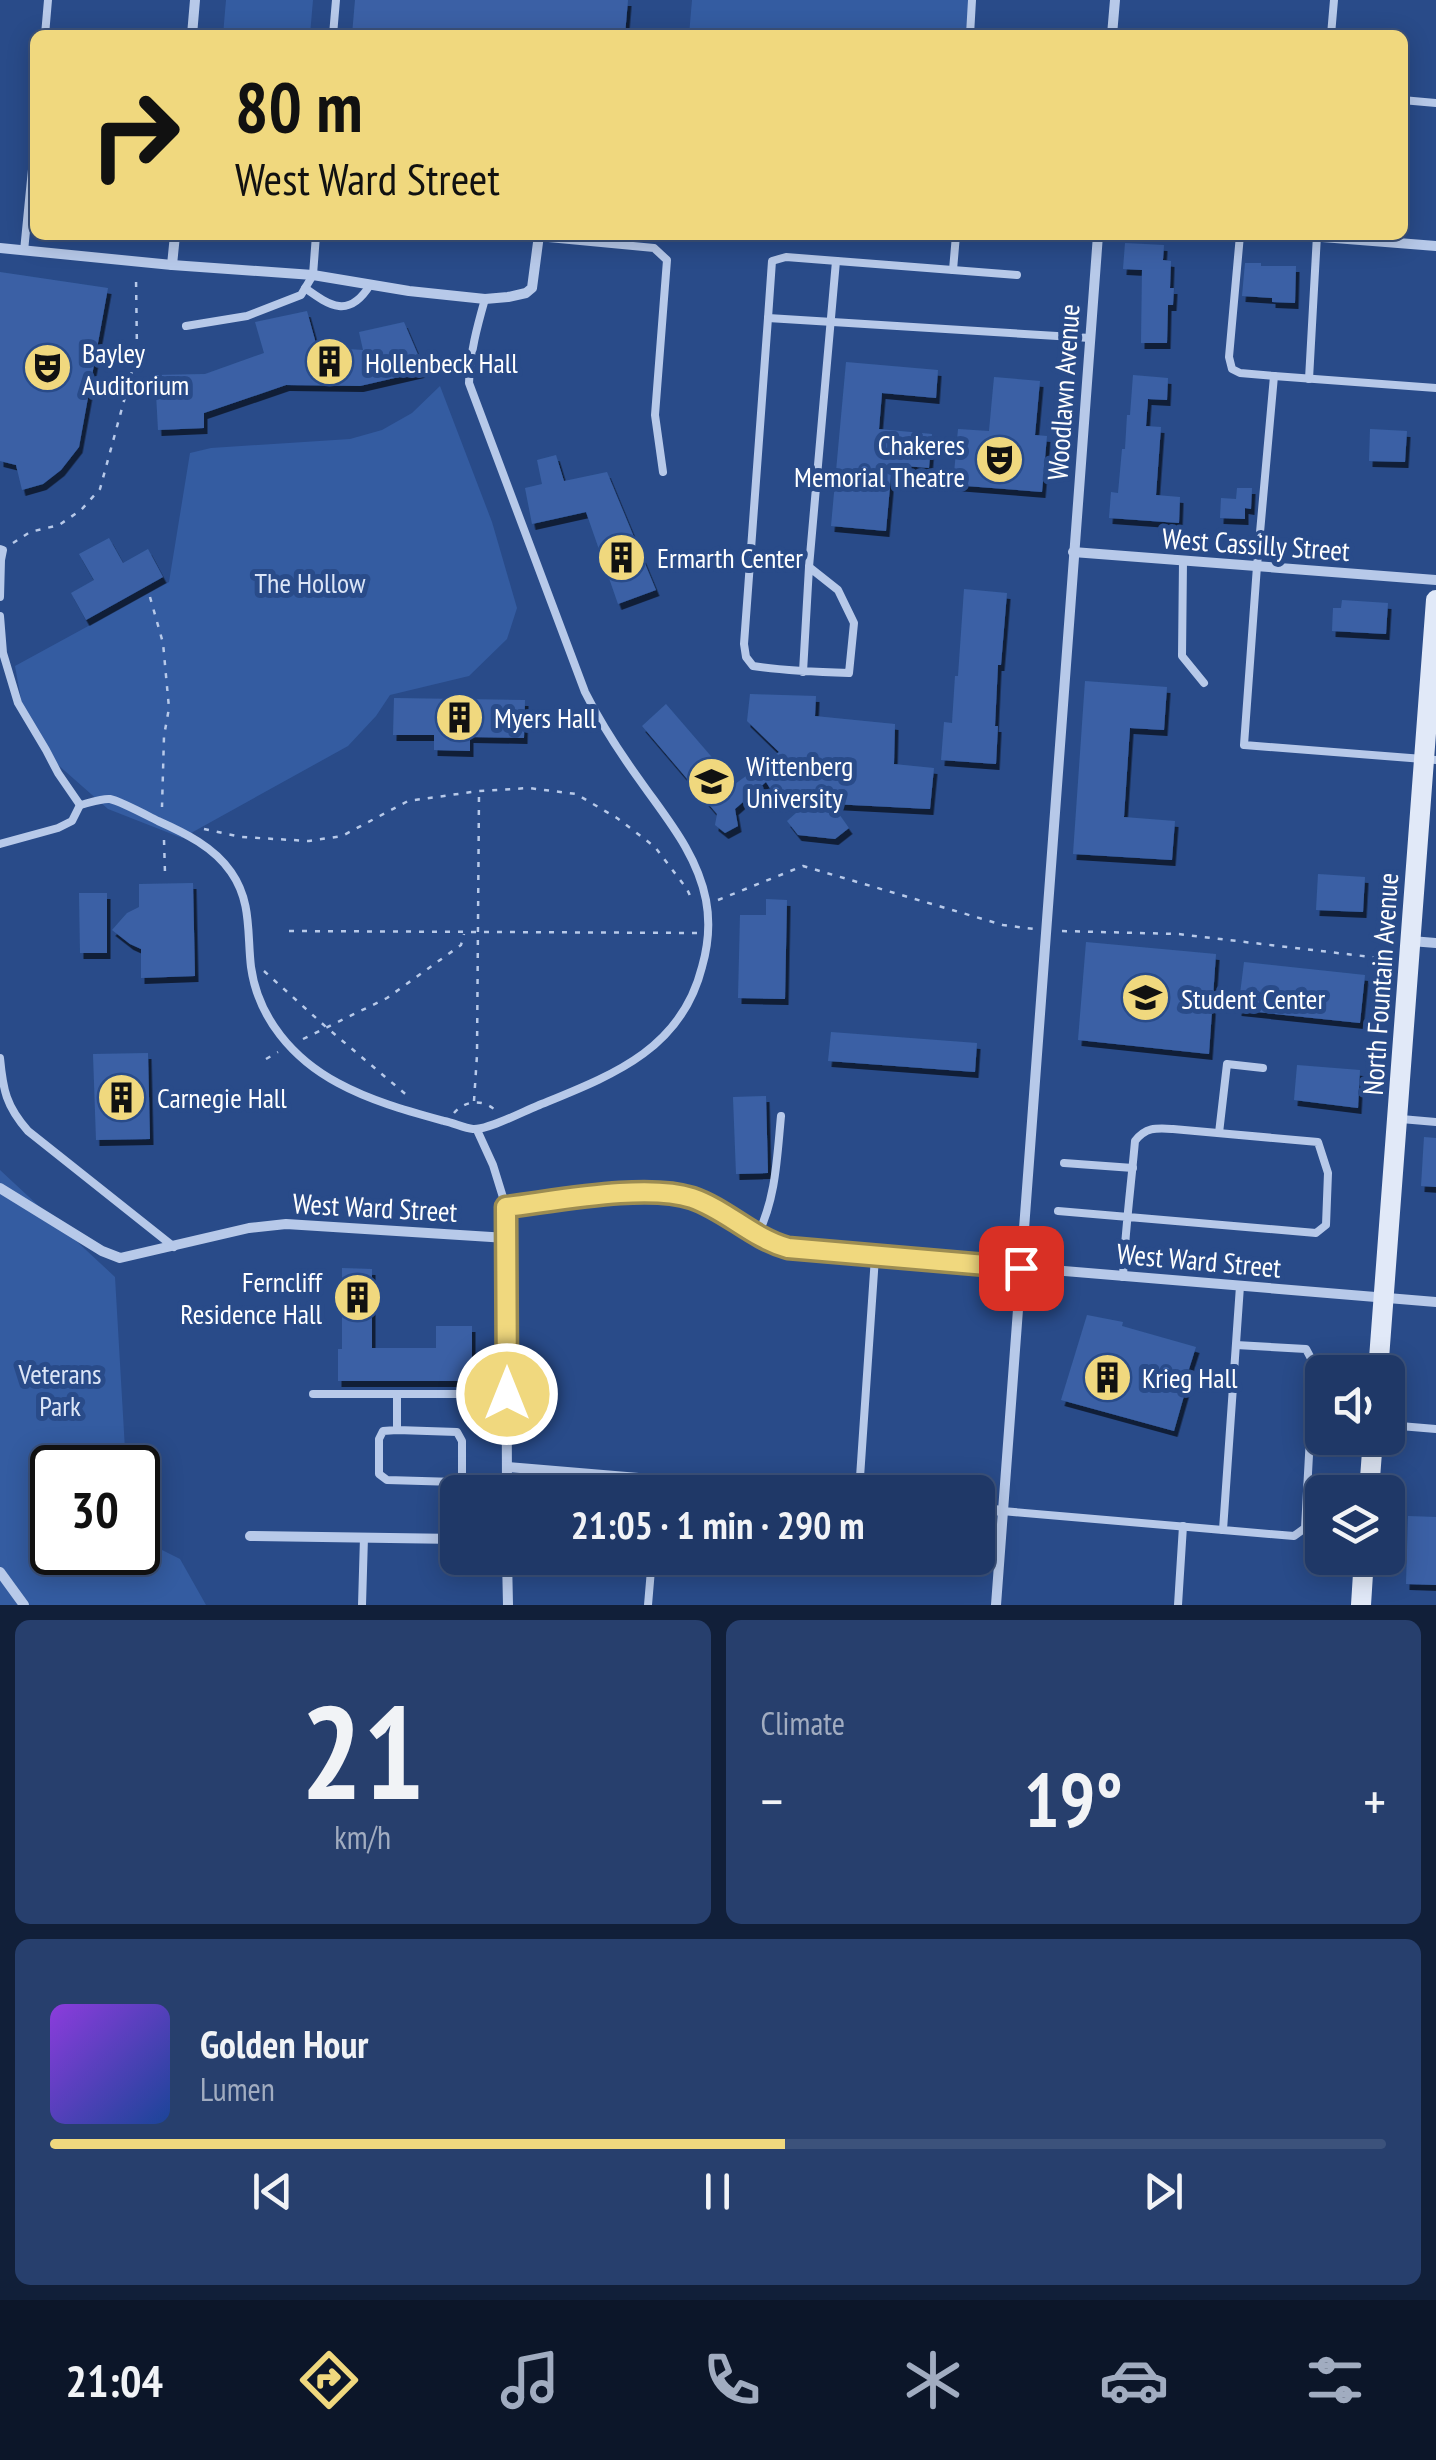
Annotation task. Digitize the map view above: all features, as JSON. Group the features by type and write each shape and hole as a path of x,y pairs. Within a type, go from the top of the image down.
{"street":[{"path":"192,30 195,0"},
{"path":"1112,30 1115,0"},
{"path":"172,266 175,240"},
{"path":"0,248 172,266 312,275 409,291 508,298 532,288 538,240"},
{"name":"Woodlawn Avenue","path":"1021,1268 1098,240"},
{"path":"1365,240 1436,246"},
{"name":"West Cassilly Street","path":"1073,552 1436,580"},
{"name":"North Fountain Avenue","path":"1379,1355 1410,941 1430,759 1436,600"},
{"path":"1410,941 1436,943"},
{"name":"West Ward Street","path":"0,1188 102,1252 120,1258 250,1228 286,1224 506,1238"},
{"name":"West Ward Street","path":"506,1207 648,1192 672,1194 715,1208 769,1243 788,1248 1436,1302"},
{"path":"506,1207 507,1475"},
{"path":"996,1605 1021,1268"},
{"path":"507,1467 571,1475"},
{"path":"995,1509 1002,1510"},
{"path":"250,1536 440,1538"},
{"path":"0,1572 24,1605"},
{"path":"508,1575 508,1605"},
{"path":"1361,1605 1363,1575"}],"lane":[{"path":"45,30 48,0"},
{"path":"333,30 336,0"},
{"path":"970,30 972,0"},
{"path":"1331,30 1334,0"},
{"path":"1408,101 1436,103"},
{"path":"24,250 30,189"},
{"path":"186,326 247,316 301,295 312,275 316,240"},
{"path":"577,240 654,248 666,260 654,416 663,472"},
{"path":"953,270 956,240"},
{"path":"1240,240 1229,362 1232,369 1274,376 1436,388"},
{"path":"1309,379 1317,240"},
{"path":"809,567 838,590 854,623 849,673 753,666 746,657 744,644 772,261 786,257 1017,275"},
{"path":"803,672 836,261"},
{"path":"304,288 327,304 340,307 350,304 370,284"},
{"path":"80,805 110,799 164,823 224,862 244,896 255,987 276,1030 313,1068 372,1099 477,1130 618,1068 662,1040 683,1013 699,981 707,934 702,880 671,824 602,727 585,692 469,383 472,350 486,298"},
{"path":"768,318 1090,338"},
{"path":"1274,376 1244,745 1430,759"},
{"path":"0,597 2,549"},
{"path":"1182,561 1182,656 1204,683"},
{"path":"0,616 3,652 18,703 80,805"},
{"path":"0,844 58,828 72,821 80,805"},
{"path":"0,1058 6,1099 14,1116 174,1247"},
{"path":"1219,1133 1227,1064 1264,1068"},
{"path":"757,1236 771,1200 780,1116"},
{"path":"1398,1119 1436,1122"},
{"path":"1058,1211 1128,1218 1316,1233 1326,1224 1328,1173 1318,1142 1153,1128 1142,1132 1135,1141 1132,1168 1128,1218 1123,1277"},
{"path":"477,1130 506,1207"},
{"path":"1064,1164 1132,1168"},
{"path":"861,1475 875,1257"},
{"path":"1223,1530 1240,1286"},
{"path":"1002,1510 1294,1536 1306,1528 1314,1364 1306,1350 1236,1345"},
{"path":"313,1394 507,1394"},
{"path":"396,1394 396,1430"},
{"path":"1405,1426 1436,1429"},
{"path":"396,1430 457,1432 462,1441 462,1477 456,1482 387,1480 379,1474 379,1439 383,1431 396,1430"},
{"path":"1178,1605 1182,1526"},
{"path":"362,1605 364,1538"},
{"path":"648,1605 651,1575"}],"path":[{"path":"2,549 30,532 59,525 81,510 100,488 137,353 136,262"},
{"path":"150,597 162,643 169,708 164,736 164,873"},
{"path":"198,828 241,837 309,841 342,836 408,801 530,788 576,794 618,818 656,847 695,906"},
{"path":"474,1102 479,791"},
{"path":"288,931 707,934"},
{"path":"266,1059 387,998 462,945 465,932"},
{"path":"250,958 418,1104 420,1114"},
{"path":"447,1122 460,1106 474,1102 489,1104 504,1119"}],"green space":[{"path":"226,0 313,0 310,30 223,30"},
{"path":"692,0 972,0 970,30 689,30"},
{"name":"The Hollow","path":"440,386 492,522 517,608 507,639 469,676 390,695 348,746 182,838 108,809 57,764 23,710 15,666 169,582 190,453 211,448 350,439 382,430 412,413"},
{"name":"Veterans Park","path":"0,1170 115,1277 125,1445 30,1445 30,1575 160,1575 160,1549 180,1559 206,1605 0,1605"}],"building":[{"path":"355,0 628,0 625,30 352,30"},
{"path":"1125,243 1164,245 1163,260 1171,261 1170,288 1174,288 1173,305 1168,305 1167,343 1141,343 1142,270 1123,269"},
{"path":"1245,263 1296,266 1295,303 1242,296"},
{"name":"Bayley Auditorium","path":"0,272 108,288 79,447 61,470 43,484 22,490 16,465 0,461"},
{"name":"Hollenbeck Hall","path":"307,311 317,347 363,350 359,332 404,322 425,371 360,386 286,385 204,413 204,428 158,430 155,375 205,374 264,353 255,322"},
{"path":"846,362 938,370 936,398 882,393 879,429 932,434 929,468 892,465 886,531 831,526"},
{"path":"1133,375 1168,378 1167,400 1148,399 1146,426 1161,427 1156,495 1180,497 1179,523 1109,518 1111,492 1118,493"},
{"name":"Chakeres Memorial Theatre","path":"994,377 1040,381 1035,435 1047,436 1042,492 953,485 958,429 989,431"},
{"path":"1370,429 1407,431 1405,462 1369,461"},
{"name":"Ermarth Center","path":"556,455 564,481 607,472 656,590 618,604 586,512 532,524 525,488 542,484 537,460"},
{"path":"1237,488 1252,488 1251,509 1245,508 1245,519 1220,518 1221,498 1236,499"},
{"path":"109,538 123,563 148,549 163,577 86,620 71,593 94,580 79,554"},
{"path":"964,589 1007,593 998,665 996,764 941,760 944,722 952,723"},
{"path":"1342,600 1388,603 1386,634 1332,631 1333,608 1341,608"},
{"path":"1085,681 1167,687 1164,730 1130,728 1124,817 1175,821 1172,860 1073,854"},
{"path":"750,694 816,696 815,716 895,724 894,764 934,768 930,809 832,804 849,828 835,839 798,835 787,821 805,805 778,801 766,782 735,809 738,826 725,833 715,825 717,814 642,726 666,704 735,784 779,752 747,721"},
{"name":"Myers Hall","path":"394,698 525,700 524,738 470,737 470,751 434,750 434,735 393,735"},
{"path":"1318,874 1365,877 1363,912 1316,910"},
{"path":"193,883 195,976 141,978 141,949 112,930 127,913 139,907 139,884"},
{"path":"79,893 107,893 107,953 80,953"},
{"path":"766,899 787,900 785,999 738,998 740,915 766,915"},
{"path":"1086,942 1216,954 1209,1054 1078,1040"},
{"path":"1244,962 1365,975 1360,1023 1238,1010"},
{"path":"831,1032 977,1043 975,1072 828,1061"},
{"name":"Carnegie Hall","path":"148,1053 150,1139 96,1140 93,1054"},
{"path":"1297,1065 1360,1070 1358,1108 1294,1100"},
{"path":"766,1096 768,1173 736,1174 733,1097"},
{"path":"1424,1137 1436,1138 1436,1187 1421,1186"},
{"name":"Ferncliff Residence Hall","path":"342,1268 372,1269 372,1348 436,1348 436,1326 472,1326 472,1381 338,1381"},
{"name":"Krieg Hall","path":"1087,1315 1123,1322 1122,1326 1196,1347 1174,1431 1061,1400"},
{"path":"1408,1516 1436,1517 1436,1585 1406,1584"}],"place":[{"name":"Hollenbeck Hall","path":"330,362"},
{"name":"Bayley Auditorium","path":"47,368"},
{"name":"Chakeres Memorial Theatre","path":"1000,460"},
{"name":"Ermarth Center","path":"622,557"},
{"name":"Myers Hall","path":"459,717"},
{"name":"Wittenberg University","path":"711,781"},
{"name":"Student Center","path":"1146,998"},
{"name":"Carnegie Hall","path":"122,1097"},
{"name":"Ferncliff Residence Hall","path":"357,1297"},
{"name":"Krieg Hall","path":"1107,1377"}],"route":[{"path":"507,1394 506,1207 648,1192 672,1194 715,1208 769,1243 788,1248 1021,1268"}]}
